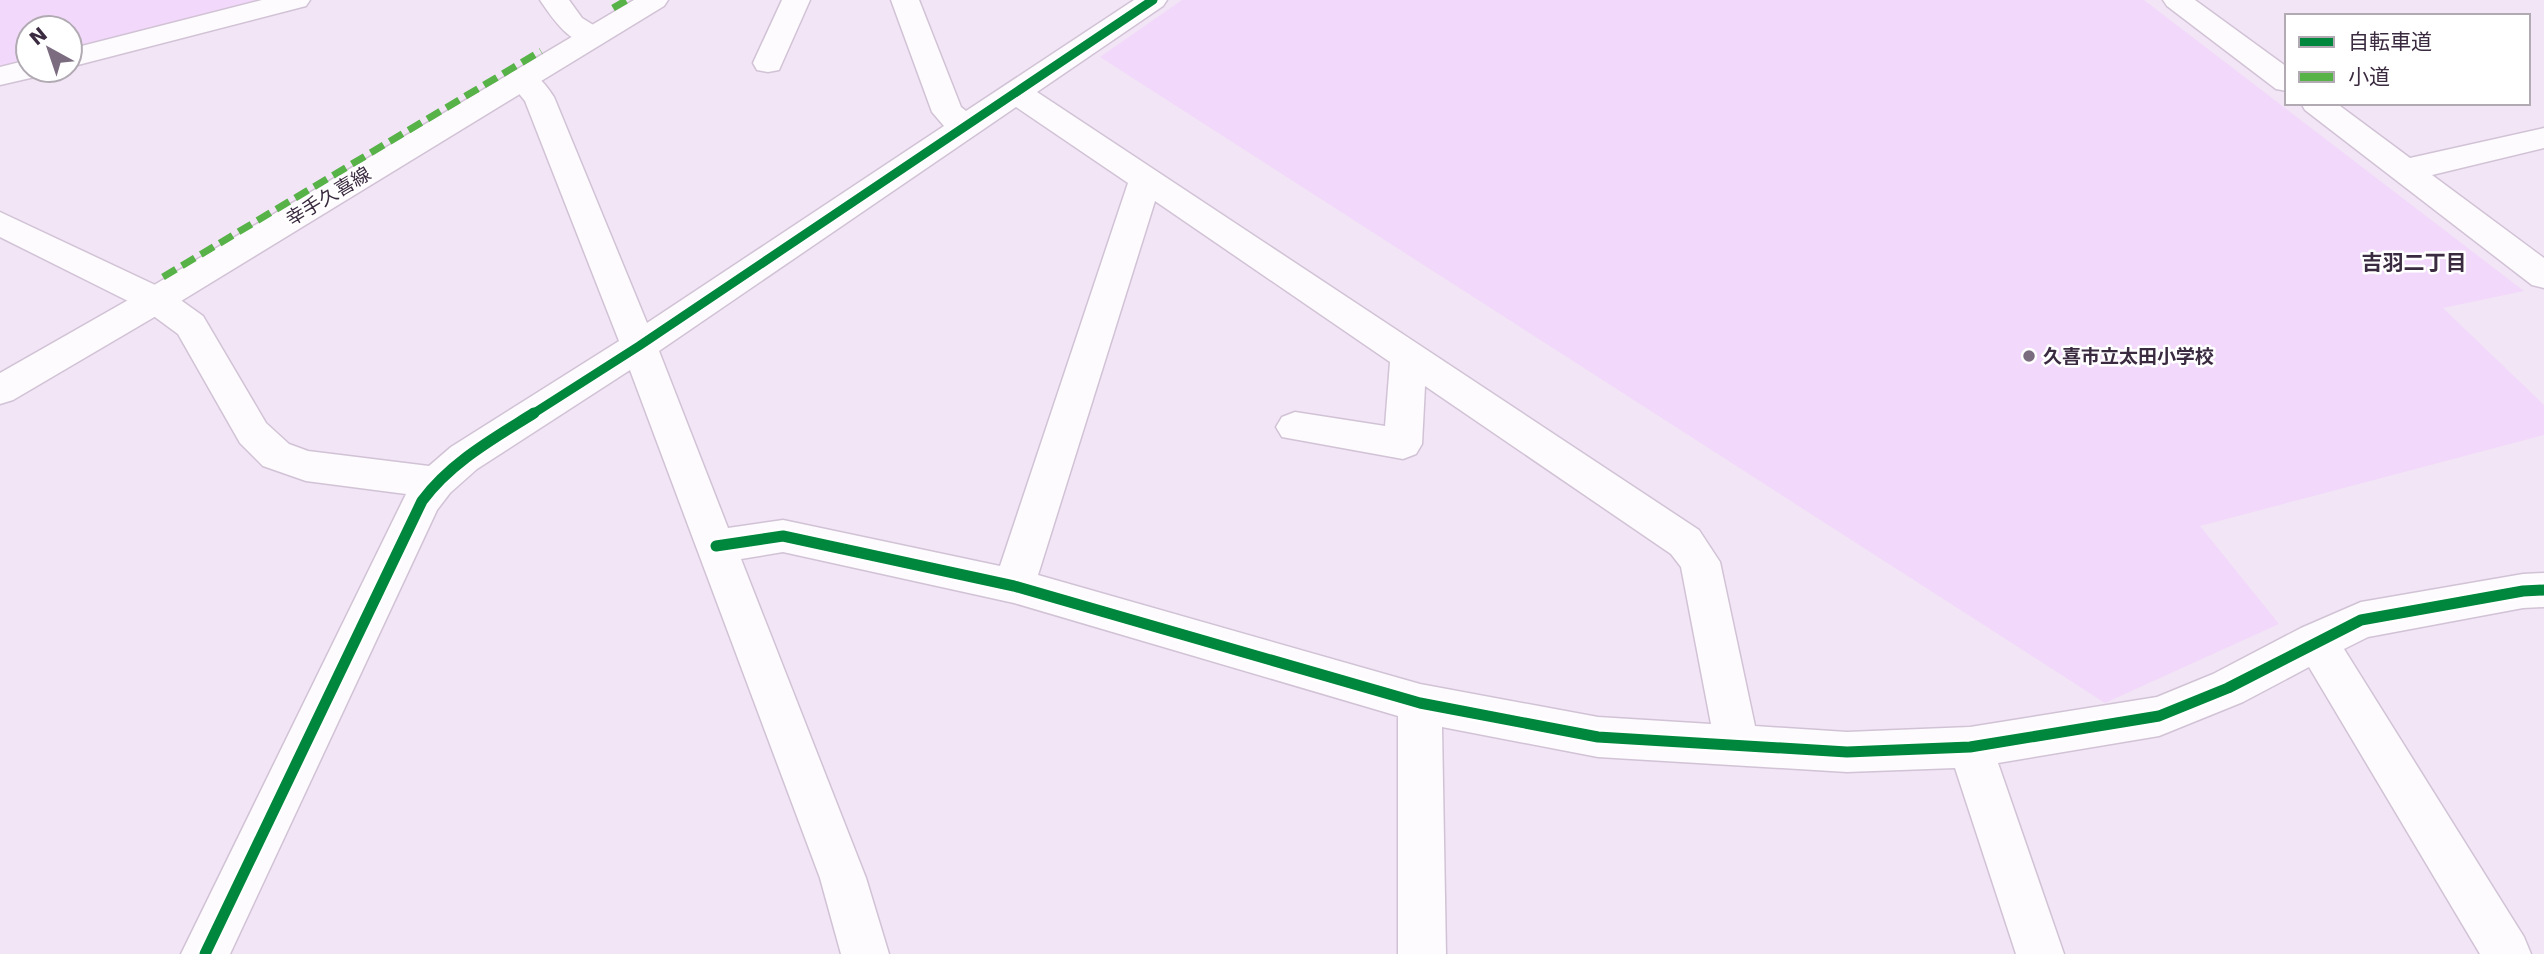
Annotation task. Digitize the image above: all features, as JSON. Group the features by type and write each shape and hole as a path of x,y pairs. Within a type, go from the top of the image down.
{"street":[{"path":"84,54 296,0"},
{"path":"554,0 572,24 593,37"},
{"name":"幸手久喜線","path":"0,390 156,300 654,0"},
{"path":"768,63 796,0"},
{"path":"905,0 947,112 966,127"},
{"path":"205,954 422,501 436,482 464,458 639,346 1153,0"},
{"path":"2177,0 2285,81"},
{"path":"522,79 534,90 543,107 639,346 843,878 865,954"},
{"path":"1017,93 1685,542 1700,562 1737,746"},
{"path":"2319,105 2544,276"},
{"path":"2406,170 2544,138"},
{"path":"1014,586 1146,179"},
{"path":"0,223 156,300 191,325 253,433 276,456 306,466 436,482"},
{"path":"1295,427 1403,444 1408,358"},
{"path":"716,546 783,536 1014,586 1420,703 1598,737 1847,752 1970,747 2159,716 2228,688 2361,620 2523,591 2544,590"},
{"path":"2316,641 2507,954"},
{"path":"1420,703 1422,954"},
{"path":"1970,747 2040,954"}],"shaded area":[{"path":"0,0 266,0 84,46 84,14 14,14 14,64 0,68"},
{"name":"久喜市立太田小学校","path":"1182,0 2144,0 2524,291 2443,308 2544,405 2544,435 2200,526 2279,624 2105,703 1100,57"}],"marked path":[{"path":"613,8 627,0"},
{"path":"163,277 541,51"}],"cycle path":[{"path":"205,954 422,501 436,482 464,458 639,346 1153,0"},
{"path":"716,546 783,536 1014,586 1420,703 1598,737 1847,752 1970,747 2159,716 2228,688 2361,620 2523,591 2544,590"}],"place":[{"name":"久喜市立太田小学校","path":"2029,356"}],"district":[{"name":"吉羽二丁目","path":"2414,263"}]}
